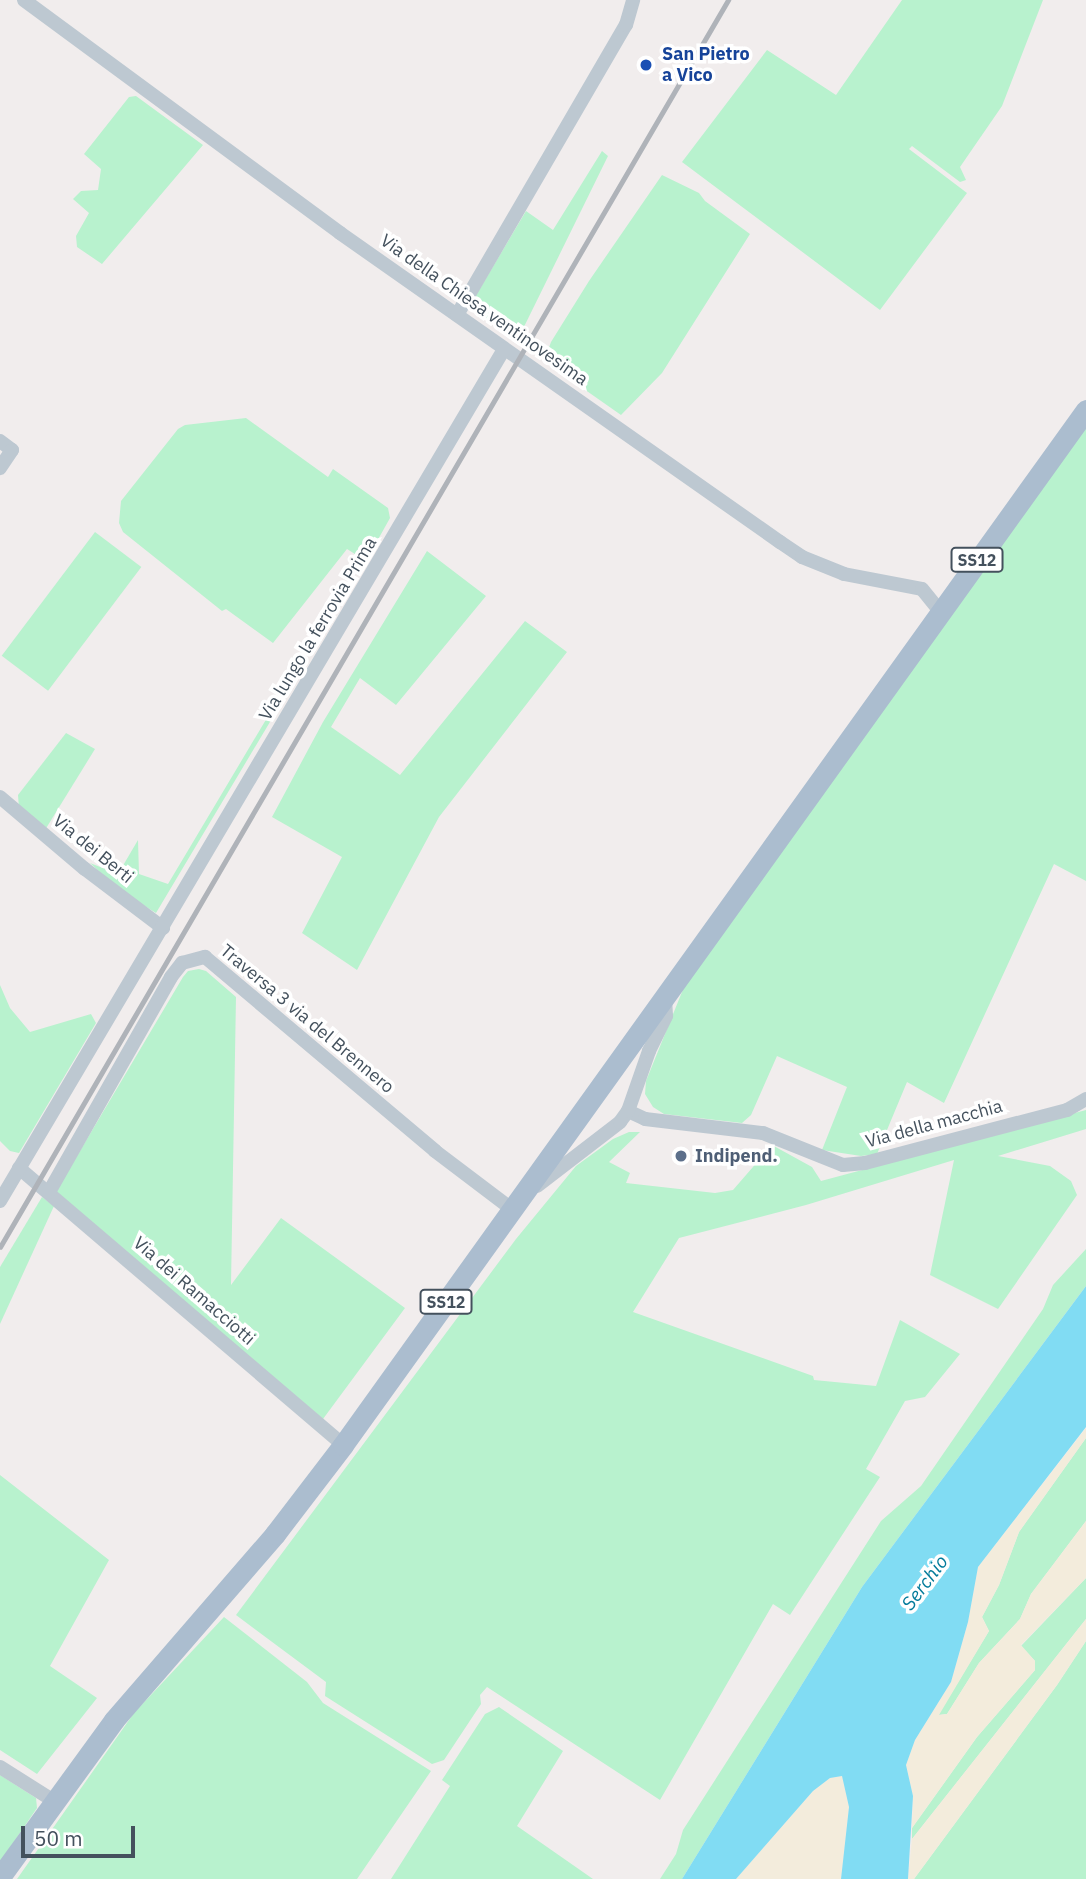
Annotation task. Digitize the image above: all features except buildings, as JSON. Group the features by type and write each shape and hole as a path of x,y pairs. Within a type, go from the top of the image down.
{"main road":[{"name":"SS12","path":"0,1877 114,1720 275,1534 343,1445 664,994 1086,410"}],"street":[{"name":"Via della Chiesa ventinovesima","path":"24,0 504,349 802,557 844,574 922,589 940,611"},
{"path":"457,315 626,25 633,0"},
{"name":"Via lungo la ferrovia Prima","path":"0,1202 504,349"},
{"path":"0,441 12,450 0,468"},
{"name":"Via dei Berti","path":"0,797 85,869 163,928"},
{"name":"Traversa 3 via del Brennero","path":"49,1192 171,977 182,963 205,957 435,1151 517,1204"},
{"path":"517,1204 620,1122 628,1111 649,1051 666,1016 664,994"},
{"name":"Via della macchia","path":"628,1111 645,1119 763,1133 843,1165 865,1163 1067,1110 1086,1099"},
{"name":"Via dei Ramacciotti","path":"19,1168 343,1445"},
{"path":"0,1767 54,1801"}],"green space":[{"path":"902,0 1043,0 1002,106 960,167 966,180 960,182 912,146 909,149 967,193 880,310 682,162 767,50 836,95"},
{"path":"136,96 203,145 102,264 77,247 76,236 89,213 73,199 81,191 98,190 101,169 84,154 129,97"},
{"path":"602,151 608,156 518,339 469,307 526,211 553,230"},
{"path":"662,175 699,193 705,201 750,234 662,373 621,415 544,361 551,342 589,281"},
{"path":"246,418 328,477 333,469 388,508 390,518 366,561 347,549 273,643 226,609 222,611 123,532 119,523 121,501 178,429 185,425"},
{"path":"1086,427 1086,881 1054,864 944,1103 907,1082 877,1154 861,1156 822,1150 847,1087 777,1056 751,1115 742,1123 664,1114 653,1107 645,1094 646,1081 684,987"},
{"path":"95,532 141,567 48,691 2,656"},
{"path":"427,551 486,596 396,705 360,678 331,727 400,775 525,621 567,652 439,817 357,970 302,933 342,857 272,817 323,722"},
{"path":"286,686 289,690 156,913 119,890 90,863 118,874 138,840 139,874 168,884"},
{"path":"66,733 95,749 45,830 19,808 18,795"},
{"path":"188,971 206,971 236,997 231,1285 281,1218 405,1308 323,1419 55,1193 183,977"},
{"path":"0,985 10,1008 30,1032 91,1014 96,1023 19,1153 10,1151 0,1141"},
{"path":"1086,1110 1086,1129 998,1156 1050,1166 1071,1181 1077,1195 998,1309 930,1275 954,1160 806,1205 679,1238 633,1312 813,1376 814,1380 876,1386 900,1320 960,1354 925,1397 905,1401 866,1469 880,1477 790,1615 773,1604 660,1800 487,1687 480,1695 481,1704 444,1760 432,1764 325,1696 326,1682 236,1615 516,1239 576,1166 613,1139 629,1132 640,1132 609,1162 630,1173 626,1183 715,1193 733,1190 772,1145 812,1167 821,1181"},
{"path":"42,1197 54,1206 0,1324 0,1267"},
{"path":"1086,1249 1086,1286 862,1587 682,1879 660,1879 676,1854 683,1830 881,1521 921,1486 1043,1309 1053,1285"},
{"path":"1086,1438 1086,1521 1031,1594 1020,1619 979,1663 947,1714 938,1715 989,1631 982,1617 999,1585 1019,1532"},
{"path":"0,1475 109,1560 50,1666 97,1698 37,1774 0,1750"},
{"path":"1086,1578 1086,1619 912,1839 912,1828 977,1737 1035,1670 1035,1661 1021,1646"},
{"path":"224,1617 307,1682 323,1703 431,1771 357,1879 17,1879 134,1713"},
{"path":"1086,1641 1086,1879 914,1879 1057,1685"},
{"path":"499,1707 563,1751 517,1826 593,1879 391,1879 450,1786 442,1780 485,1714"},
{"path":"0,1775 36,1798 37,1808 0,1862"}],"sand":[{"path":"1086,1428 1086,1438 1019,1532 999,1585 982,1617 989,1631 939,1715 947,1714 979,1663 1020,1619 1031,1594 1086,1521 1086,1578 1021,1645 1035,1661 1035,1670 977,1737 912,1828 913,1796 906,1765 915,1740 951,1682 968,1622 978,1567"},
{"path":"1086,1619 1086,1641 1057,1685 914,1879 908,1879 912,1839"},
{"path":"842,1776 849,1807 841,1879 736,1879 813,1791 830,1778"}],"water":[{"name":"Serchio","path":"1086,1286 1086,1427 978,1567 968,1622 951,1682 915,1740 906,1765 913,1796 908,1879 841,1879 849,1807 842,1776 830,1778 813,1791 736,1879 682,1879 862,1587"}],"railway":[{"path":"0,1247 728,0"}],"place":[{"name":"San Pietro a Vico","path":"646,65"},
{"name":"Indipend.","path":"681,1156"}]}
